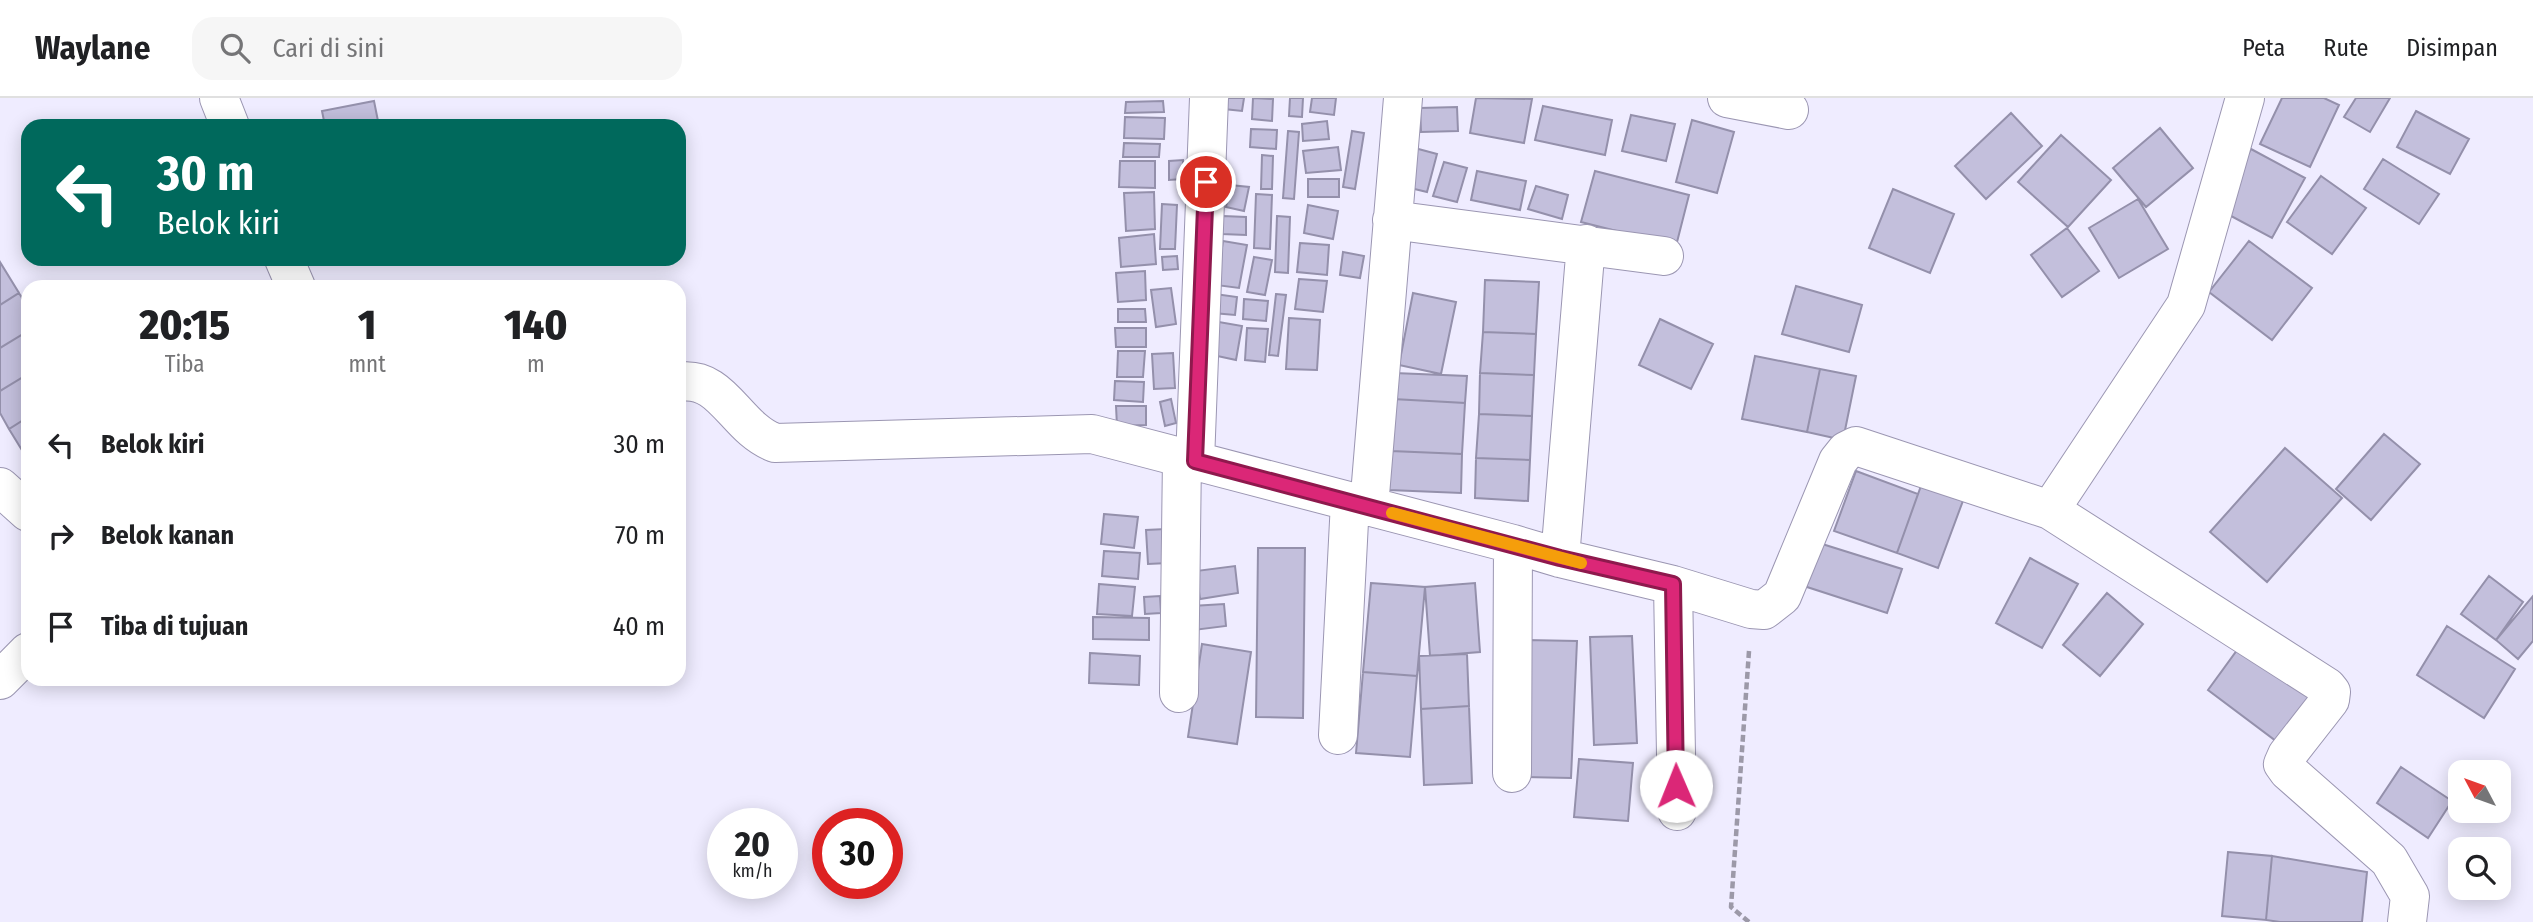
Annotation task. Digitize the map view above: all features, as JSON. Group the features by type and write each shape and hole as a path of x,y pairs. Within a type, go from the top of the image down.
{"street":[{"path":"219,98 227,119"},
{"path":"1179,693 1209,98"},
{"path":"1338,735 1359,504 1392,220 1403,98"},
{"path":"1727,98 1789,110"},
{"path":"2050,510 2186,305 2245,98"},
{"path":"1392,220 1664,256"},
{"path":"1560,558 1586,244"},
{"path":"686,381 708,385 753,432 775,443 1092,434 1560,558 1673,584 1751,609 1764,610 1782,596 1838,461 1846,451 1856,446 2050,510 2331,692 2330,700 2287,755 2283,764 2389,860 2410,896 2407,922"},
{"path":"0,487 21,506"},
{"path":"1512,773 1513,544"},
{"path":"1673,584 1677,811"},
{"path":"0,680 21,659"}],"path":[{"path":"1749,922 1731,907 1751,609"}],"building":[{"path":"1225,98 1244,98 1242,111 1224,109"},
{"path":"1253,98 1273,99 1272,121 1252,119"},
{"path":"1290,98 1303,98 1302,117 1289,116"},
{"path":"1312,98 1336,98 1334,115 1310,112"},
{"path":"1476,98 1532,99 1524,143 1470,133"},
{"path":"2282,98 2324,98 2339,105 2310,167 2260,144"},
{"path":"2356,98 2390,98 2370,132 2344,117"},
{"path":"374,101 378,119 324,119 322,111"},
{"path":"1163,101 1164,112 1125,113 1126,102"},
{"path":"1543,106 1612,120 1605,155 1535,140"},
{"path":"1457,107 1458,131 1421,132 1420,108"},
{"path":"2416,111 2469,139 2450,174 2397,147"},
{"path":"2011,113 2042,146 1986,199 1955,166"},
{"path":"1631,115 1675,124 1666,161 1622,151"},
{"path":"1125,117 1165,118 1164,139 1124,138"},
{"path":"1692,120 1734,132 1717,193 1676,182"},
{"path":"1327,121 1329,139 1303,141 1302,124"},
{"path":"2160,128 2193,168 2146,207 2113,168"},
{"path":"1251,129 1277,130 1276,149 1250,147"},
{"path":"1288,131 1299,132 1294,199 1283,198"},
{"path":"1352,131 1364,133 1355,189 1343,187"},
{"path":"2061,135 2111,180 2068,227 2018,182"},
{"path":"1124,143 1160,144 1159,157 1123,157"},
{"path":"1338,147 1341,170 1306,173 1303,151"},
{"path":"1411,147 1437,154 1427,192 1402,186"},
{"path":"2251,149 2305,178 2272,238 2218,209"},
{"path":"1262,155 1273,156 1272,189 1261,189"},
{"path":"2383,159 2439,194 2419,224 2364,189"},
{"path":"1183,160 1183,179 1169,180 1169,161"},
{"path":"1120,161 1155,161 1155,188 1119,187"},
{"path":"1444,162 1467,168 1457,202 1433,196"},
{"path":"1477,171 1526,181 1520,210 1471,200"},
{"path":"1595,171 1689,195 1676,246 1581,222"},
{"path":"2321,176 2366,208 2332,254 2287,222"},
{"path":"1308,179 1339,179 1339,197 1308,197"},
{"path":"1230,185 1249,187 1244,211 1226,207"},
{"path":"1536,186 1568,195 1562,219 1528,209"},
{"path":"1893,189 1954,214 1930,273 1869,248"},
{"path":"1154,192 1155,229 1126,231 1124,193"},
{"path":"1256,194 1272,195 1270,249 1254,248"},
{"path":"2138,199 2168,249 2119,278 2089,228"},
{"path":"1162,204 1177,205 1175,249 1160,249"},
{"path":"1308,205 1338,211 1333,239 1304,233"},
{"path":"1223,216 1246,217 1246,235 1222,234"},
{"path":"1277,216 1290,217 1288,273 1275,272"},
{"path":"2067,228 2099,271 2062,297 2031,255"},
{"path":"1154,234 1156,264 1121,267 1119,238"},
{"path":"1223,241 1247,245 1239,288 1216,285"},
{"path":"2249,241 2312,288 2272,340 2209,292"},
{"path":"1300,243 1329,245 1327,275 1297,272"},
{"path":"1343,252 1364,256 1360,278 1340,275"},
{"path":"1177,256 1178,269 1163,270 1162,257"},
{"path":"1254,257 1272,260 1265,295 1247,292"},
{"path":"0,262 19,293 0,305"},
{"path":"1145,271 1146,300 1118,302 1116,273"},
{"path":"1299,279 1327,281 1323,312 1295,309"},
{"path":"1485,280 1539,282 1536,334 1483,332"},
{"path":"1796,286 1862,305 1849,352 1782,334"},
{"path":"1171,288 1176,324 1156,327 1151,290"},
{"path":"19,293 21,296 21,335 0,348 0,305"},
{"path":"1413,293 1456,302 1441,374 1399,365"},
{"path":"1215,294 1237,297 1235,315 1213,313"},
{"path":"1276,294 1286,295 1278,356 1269,355"},
{"path":"1244,299 1268,301 1266,321 1243,319"},
{"path":"1118,309 1145,309 1146,322 1118,322"},
{"path":"1289,318 1320,320 1317,370 1286,369"},
{"path":"1660,319 1713,344 1691,389 1639,365"},
{"path":"1213,321 1242,326 1236,360 1208,354"},
{"path":"1115,328 1146,328 1146,347 1116,347"},
{"path":"1247,328 1268,329 1265,362 1245,360"},
{"path":"1483,332 1536,334 1534,375 1480,373"},
{"path":"21,335 21,378 0,391 0,348"},
{"path":"1118,351 1145,351 1143,377 1117,377"},
{"path":"1173,353 1175,388 1154,389 1152,354"},
{"path":"1755,356 1820,369 1807,432 1742,419"},
{"path":"1820,369 1856,376 1843,440 1807,432"},
{"path":"1394,373 1467,376 1465,403 1393,399"},
{"path":"1480,373 1534,375 1532,416 1479,414"},
{"path":"21,378 21,421 9,429 0,413 0,391"},
{"path":"1115,381 1144,382 1143,402 1114,400"},
{"path":"1171,399 1176,423 1165,426 1160,402"},
{"path":"1393,399 1465,403 1462,454 1391,451"},
{"path":"1116,406 1146,406 1146,425 1117,426"},
{"path":"1479,414 1532,416 1530,460 1476,458"},
{"path":"21,421 21,449 9,429"},
{"path":"2384,434 2420,464 2371,520 2336,489"},
{"path":"2285,448 2342,498 2267,582 2210,532"},
{"path":"1391,451 1462,454 1461,493 1389,490"},
{"path":"1476,458 1530,460 1528,501 1475,498"},
{"path":"1856,471 1918,494 1897,553 1834,531"},
{"path":"1922,483 1964,498 1938,568 1897,553"},
{"path":"1104,514 1138,517 1134,548 1101,544"},
{"path":"1166,529 1168,563 1148,564 1146,530"},
{"path":"1819,543 1902,569 1887,613 1804,586"},
{"path":"1258,548 1305,548 1303,718 1256,717"},
{"path":"1104,551 1140,553 1138,579 1102,576"},
{"path":"2030,558 2078,584 2042,648 1996,623"},
{"path":"1235,566 1238,593 1200,599 1196,571"},
{"path":"2489,576 2523,602 2496,640 2461,614"},
{"path":"1371,583 1425,587 1417,676 1363,672"},
{"path":"1475,583 1480,652 1430,656 1425,587"},
{"path":"1099,584 1135,587 1132,616 1097,614"},
{"path":"2107,593 2143,624 2100,676 2063,645"},
{"path":"1160,596 1161,613 1145,614 1144,597"},
{"path":"2533,596 2533,641 2518,659 2496,640"},
{"path":"1224,604 1226,626 1194,630 1192,606"},
{"path":"1093,617 1149,618 1149,640 1093,639"},
{"path":"2447,626 2515,669 2484,718 2417,675"},
{"path":"1632,636 1637,743 1594,745 1590,637"},
{"path":"1526,640 1577,641 1571,778 1521,777"},
{"path":"2243,642 2312,693 2276,741 2208,690"},
{"path":"1202,644 1251,652 1237,744 1188,737"},
{"path":"1090,653 1140,656 1139,685 1089,683"},
{"path":"1467,654 1469,706 1421,709 1419,656"},
{"path":"1363,672 1417,676 1410,757 1356,753"},
{"path":"1469,706 1472,783 1424,785 1421,709"},
{"path":"1579,759 1633,763 1628,821 1574,817"},
{"path":"2401,767 2448,798 2448,807 2428,838 2377,803"},
{"path":"2228,852 2272,856 2266,920 2222,916"},
{"path":"2272,856 2367,872 2362,922 2266,920"}],"slow traffic":[{"path":"1392,513 1581,563"}],"route":[{"path":"1206,182 1195,461 1560,558 1673,584 1676,786"}]}
